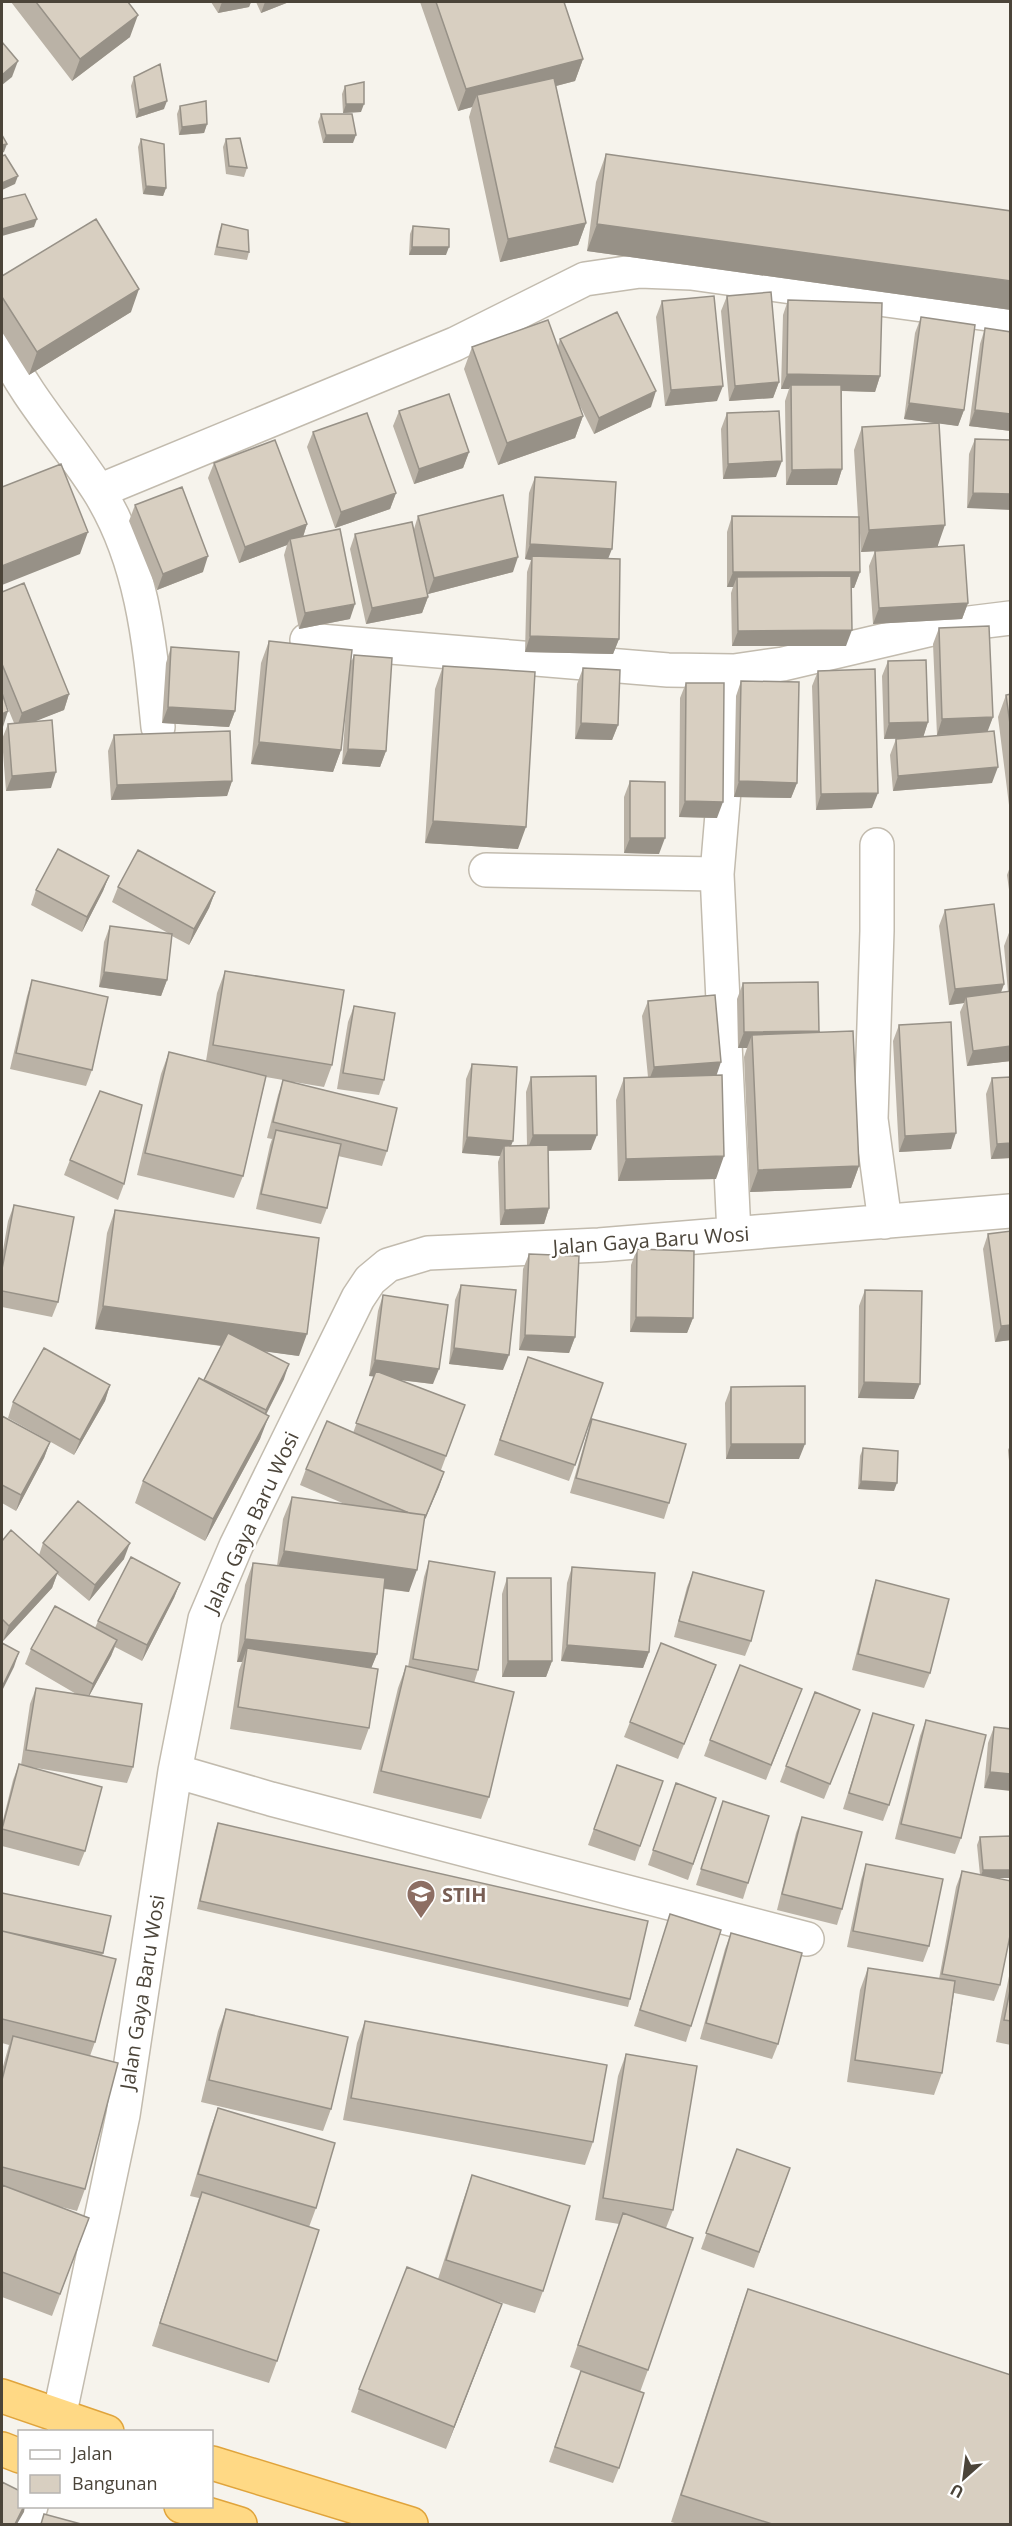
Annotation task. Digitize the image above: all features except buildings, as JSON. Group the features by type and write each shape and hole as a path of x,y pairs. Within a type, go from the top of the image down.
{"highway":[{"path":"2,2396 101,2430"},
{"path":"2,2449 18,2455"},
{"path":"213,2463 411,2524"},
{"path":"188,2508 240,2524"}],"street":[{"path":"99,491 455,344 585,279 611,274 666,270 1011,317"},
{"path":"2,346 30,398 99,491 130,560 145,613 158,727"},
{"path":"307,640 668,670 734,671 799,661 945,626 1011,618"},
{"path":"734,671 717,874 734,1234"},
{"path":"877,845 877,931 871,1119 885,1222"},
{"path":"486,870 717,874"},
{"name":"Jalan Gaya Baru Wosi","path":"59,2417 123,2115 175,1771 199,1644 215,1593 358,1298 370,1280 388,1265 428,1253 734,1234 1011,1211"},
{"path":"175,1771 271,1799 807,1939"},
{"path":"25,2524 30,2508"}],"place":[{"name":"STIH","path":"421,1920"}]}
